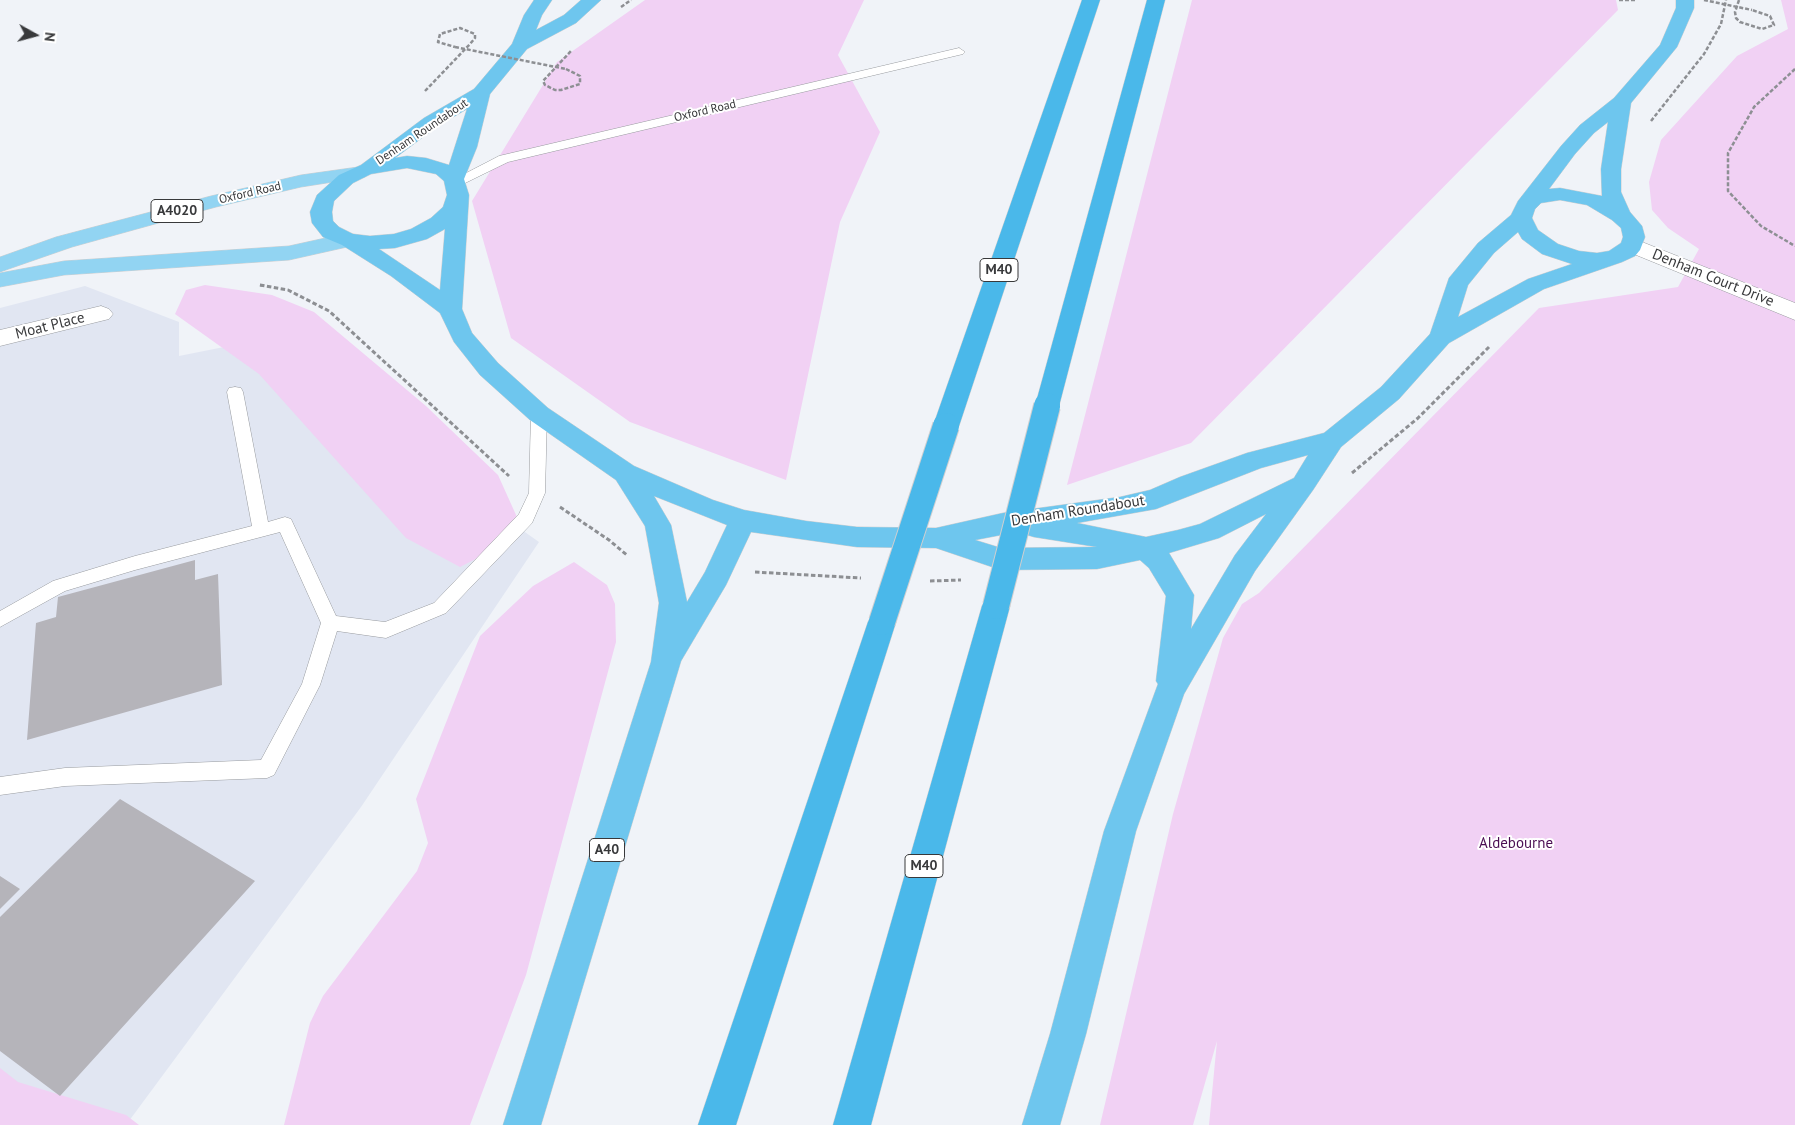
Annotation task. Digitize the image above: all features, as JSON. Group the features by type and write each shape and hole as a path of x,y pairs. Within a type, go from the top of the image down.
{"highway":[{"name":"Denham Roundabout","path":"361,172 432,122 481,93 521,45 533,15 543,0"},
{"name":"Denham Roundabout","path":"521,45 570,19 592,0"},
{"name":"M40","path":"717,1125 946,426 1091,0"},
{"name":"M40","path":"852,1125 996,606 1047,406 1156,0"},
{"name":"Denham Roundabout","path":"1441,338 1458,283 1486,248 1523,212 1587,129 1621,102 1668,47 1685,8 1685,0"},
{"name":"Denham Roundabout","path":"481,93 455,186 450,309 462,336 489,369 539,414 625,473 704,507 744,520 806,531 856,537 936,538 1003,523 1156,499 1256,460 1332,440"},
{"path":"1620,215 1611,192 1611,168 1621,102"},
{"path":"406,162 426,164 443,170 455,186 453,210 439,223 419,234 395,241 370,243 348,240 331,232 323,223 321,212 324,200 333,189 361,172 385,164 406,162"},
{"path":"1570,194 1593,200 1620,215 1630,226 1634,237 1623,251 1597,260 1577,258 1550,249 1530,234 1523,212 1543,196 1570,194"},
{"name":"Denham Roundabout","path":"348,240 399,271 450,309"},
{"name":"Denham Roundabout","path":"936,538 1001,559 1097,558 1178,541 1210,530 1304,483 1332,440 1390,393 1441,338 1536,284 1623,251"},
{"name":"A40","path":"522,1125 666,662 672,603 658,525 625,473"},
{"path":"1041,1125 1068,1034 1120,831 1170,690 1245,563 1304,483"},
{"path":"666,662 716,577 744,520"},
{"path":"1003,523 1094,536 1143,547 1159,560 1180,595 1170,690"}],"main road":[{"name":"Oxford Road","path":"0,265 64,242 211,202 301,181 361,172"},
{"path":"0,280 64,268 289,253 348,240"}],"street":[{"name":"Denham Court Drive","path":"1623,251 1795,312"},
{"name":"Moat Place","path":"0,338 101,314"}],"lane":[{"name":"Oxford Road","path":"455,186 504,159 959,52"},
{"path":"235,392 261,530"},
{"path":"330,623 386,630 440,608 526,518 537,493 539,414"},
{"path":"0,620 59,586 135,563 284,524 330,623 311,685 267,769 65,777 0,786"}],"path":[{"path":"1619,0 1636,0"},
{"path":"1704,0 1752,10 1770,16 1774,25 1762,29 1740,22 1736,18 1735,12 1739,0"},
{"path":"1648,128 1704,54 1721,24 1726,0"},
{"path":"448,66 470,44 475,38 471,31 460,28 440,34 438,42 455,48 566,69 580,76 580,84 562,90 545,85 544,81 547,77 575,48"},
{"path":"1795,69 1754,106 1728,153 1728,191 1761,226 1795,246"},
{"path":"251,283 288,290 329,310 514,481"},
{"path":"1346,477 1418,418 1494,342"},
{"path":"554,502 609,540 631,558"},
{"path":"752,575 758,570 871,578"},
{"path":"929,581 968,580"}],"shaded area":[{"path":"85,286 179,322 179,356 254,341 539,542 361,807 126,1125 73,1125 0,1073 0,308"}],"green space":[{"path":"645,0 864,0 838,55 880,132 840,222 786,480 630,422 511,338 472,201 557,62"},
{"path":"1192,0 1616,0 1618,10 1191,443 1067,485"},
{"name":"Aldebourne","path":"1781,0 1795,0 1795,1125 1209,1125 1217,1041 1193,1125 1100,1125 1173,814 1223,638 1242,604 1259,593 1539,308 1678,287 1699,249 1668,228 1652,210 1649,182 1661,140 1737,56 1788,29"},
{"path":"205,285 272,295 314,312 426,406 498,475 521,526 503,545 460,567 406,538 259,374 175,314 186,290"},
{"path":"574,562 607,585 615,604 616,642 526,975 470,1125 284,1125 310,1023 323,996 417,871 428,843 416,799 480,636 533,586"},
{"path":"0,1068 18,1082 126,1115 139,1125 0,1125"}],"building":[{"path":"195,560 195,580 218,574 222,685 27,740 36,623 56,617 58,597"},
{"path":"120,799 255,881 60,1096 0,1051 0,917"},
{"path":"0,876 20,889 0,909"}]}
